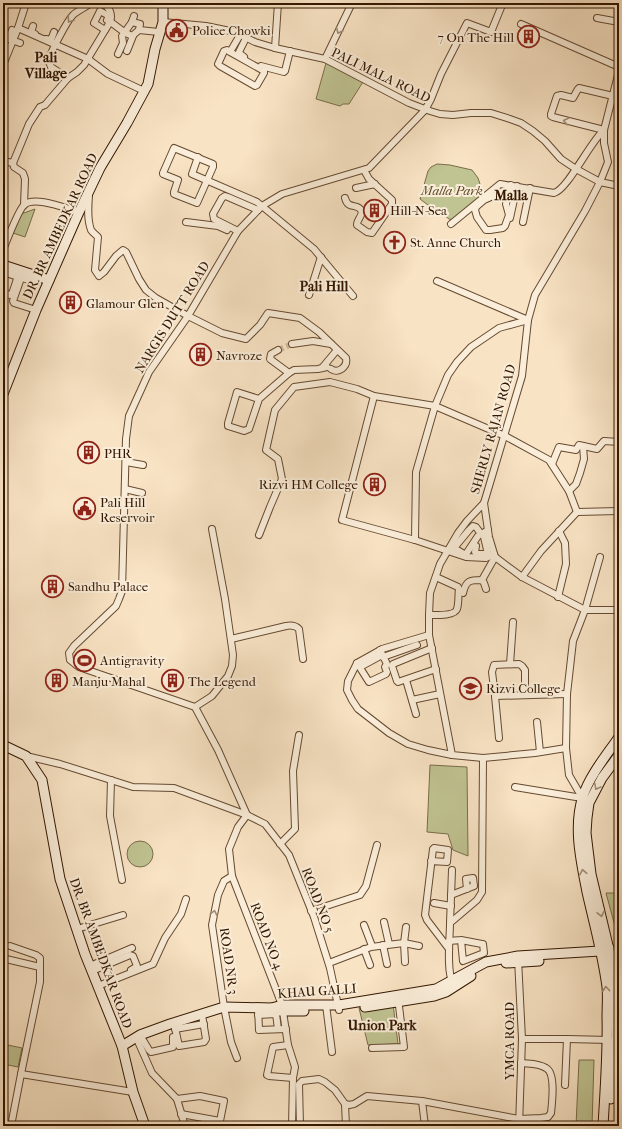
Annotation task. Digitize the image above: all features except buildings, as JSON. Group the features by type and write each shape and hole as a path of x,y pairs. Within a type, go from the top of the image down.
{"street":[{"path":"3,65 26,3"},
{"path":"68,78 51,67 50,57 72,16 77,11 91,3"},
{"path":"13,163 29,124 40,107 45,105 68,78 77,72 88,59 112,15 104,3"},
{"name":"DR. BR AMBEDKAR ROAD","path":"3,394 36,310 89,190 106,156 127,123 148,84 159,32 163,22 163,3"},
{"path":"275,48 278,3"},
{"path":"325,59 352,3"},
{"name":"NARGIS DUTT ROAD","path":"195,707 79,666 70,660 70,653 74,646 116,606 122,591 126,439 129,416 149,372 188,316 237,233 260,208 282,194 369,168 425,110 441,74 467,23 491,32 502,6"},
{"path":"104,29 94,23 100,11 109,16 109,21 124,32 133,36"},
{"path":"597,18 619,22"},
{"path":"118,54 123,43 122,38 124,32 133,19 140,24 139,30 133,36 127,51"},
{"name":"PALI MALA ROAD","path":"163,22 206,26 235,32 255,42 325,59 425,110 447,115 491,113 521,123 540,136 559,157 576,169 600,182 619,186"},
{"path":"522,24 619,67"},
{"path":"18,28 32,28 31,32 50,40 54,32"},
{"path":"18,28 88,59 108,74 144,91"},
{"path":"139,30 159,32"},
{"path":"230,52 240,34"},
{"path":"246,38 240,49 240,54 259,65 272,70 283,73 285,72 290,51"},
{"path":"13,41 20,43"},
{"path":"227,50 230,52 264,71 257,85 255,86 218,65 224,51 227,50"},
{"path":"9,51 16,54"},
{"path":"451,224 500,184 554,193 558,192 565,185 595,139 604,130 619,71"},
{"path":"604,130 553,117 551,114 557,96 561,95 573,98 579,88 613,96"},
{"name":"SHERLY RAJAN ROAD","path":"452,755 429,635 430,593 440,564 450,548 462,536 467,521 484,503 522,376 528,320 535,295 585,211 600,182 608,162 604,143 604,130"},
{"path":"174,148 198,157 214,164 196,203 174,194 178,180 163,173 174,148"},
{"path":"198,157 192,174 254,200 260,208 314,249 353,296"},
{"path":"3,161 13,163 14,166 23,173 25,179 24,205"},
{"path":"345,198 349,205 359,208 361,211 356,224 371,233 392,204 392,200 369,179 364,170"},
{"path":"356,188 375,184"},
{"path":"510,220 516,194 514,186"},
{"path":"507,198 492,196 484,200 476,207 475,210 477,217 486,230 503,228 505,226 509,215 506,204 507,198 514,186"},
{"path":"523,222 530,188"},
{"path":"89,190 88,212 92,231 98,237 95,270 99,276 123,250 126,252 146,290 156,298 222,333 246,339 260,325 268,313 300,318 319,332 346,358 347,362 345,366 336,372 327,368 294,370 259,399 249,429 244,431 228,426 238,392 259,399"},
{"path":"516,194 528,198"},
{"path":"237,233 214,219 213,214 222,198 225,196 260,208"},
{"path":"3,250 19,213 24,205 29,202 42,202 79,212"},
{"path":"186,222 218,226 237,233"},
{"path":"309,295 321,257"},
{"path":"4,271 36,282"},
{"path":"21,276 49,280"},
{"path":"3,294 12,295 21,276"},
{"path":"21,276 14,303 36,310"},
{"path":"438,281 528,320"},
{"path":"415,540 416,472 435,406 448,375 457,362 471,347 499,328 528,320"},
{"path":"292,344 313,341 331,344"},
{"path":"278,350 271,354 270,359 289,373"},
{"path":"327,368 337,350"},
{"path":"259,535 282,479 278,459 266,450 275,410 294,387 330,382 357,388 374,396 435,406 504,436 550,460 569,491 576,512"},
{"path":"374,396 342,520 450,548 464,554 466,554 474,544 485,535"},
{"path":"552,464 559,447 576,450 579,445 597,449 604,441 619,442"},
{"path":"569,491 576,484 580,473 584,459 583,446"},
{"path":"126,462 144,465"},
{"path":"125,489 142,493"},
{"path":"482,580 492,557 485,535 484,503"},
{"path":"522,577 541,551 576,512 619,511"},
{"path":"467,521 485,535"},
{"path":"462,536 473,526"},
{"path":"212,529 231,639 233,655 232,666 228,676 212,696 195,707 218,750 247,815"},
{"path":"558,597 566,564 565,543 559,531"},
{"path":"474,544 477,554 492,557 522,577 585,610 619,610"},
{"path":"450,548 466,557 492,557"},
{"path":"586,801 569,775 566,748 567,694 573,640 585,610 600,557"},
{"path":"429,615 449,614 455,612 457,609 458,587 436,577"},
{"path":"463,593 469,580 482,580"},
{"path":"482,580 486,589"},
{"path":"510,664 513,622"},
{"path":"231,639 293,625 299,629 303,659"},
{"path":"429,635 359,665 348,681 347,690 358,709 389,733 408,744 452,755 483,758 566,748"},
{"path":"382,654 417,645"},
{"path":"432,648 393,664 392,666 396,680 399,682 436,669"},
{"path":"359,665 368,681 371,682 387,673 385,667 387,664 382,654"},
{"path":"499,738 492,669 494,664 518,664 522,666 525,670 525,694"},
{"path":"406,680 416,714"},
{"path":"412,700 440,694"},
{"path":"495,696 567,694"},
{"path":"537,722 540,752"},
{"path":"280,844 295,829 293,771 299,735"},
{"path":"603,1126 612,1040 614,982 582,867 578,828 591,778 619,737"},
{"path":"3,746 26,756"},
{"path":"586,801 619,755"},
{"name":"DR. BR AMBEDKAR ROAD","path":"26,756 42,780 60,879 91,968 122,1046 133,1092 145,1126"},
{"name":"ROAD NO 5","path":"26,756 60,764 133,787 174,788 247,815 265,824 289,855 329,963 339,1008"},
{"path":"450,923 477,900 482,892 483,758"},
{"path":"111,780 110,816 122,880"},
{"path":"515,787 586,801"},
{"name":"ROAD NO 4","path":"247,815 238,828 229,849 232,876 283,1008"},
{"path":"311,911 360,895 366,886 377,845"},
{"path":"432,861 425,917 449,949"},
{"path":"452,870 449,906 449,949 452,984"},
{"name":"ROAD NR 3","path":"232,876 224,881 218,895 212,925 224,1007 231,1042 237,1058"},
{"path":"450,894 467,889"},
{"path":"98,985 153,964 165,938 182,914 186,899"},
{"path":"434,903 449,906"},
{"path":"77,929 123,915"},
{"path":"384,922 387,964"},
{"path":"364,925 372,946"},
{"path":"405,962 404,943 406,927"},
{"path":"449,942 461,940 483,944 484,953 463,961 461,940"},
{"path":"329,963 372,946 404,943 419,946"},
{"path":"10,946 40,958 40,982 11,1126"},
{"path":"91,968 132,948"},
{"path":"364,949 370,965"},
{"name":"KHAU GALLI","path":"452,984 486,962 605,953"},
{"path":"91,968 104,966 130,955 133,956 137,965 136,967 98,985"},
{"path":"471,958 473,969"},
{"path":"6,959 40,967"},
{"name":"KHAU GALLI","path":"224,1007 258,1011 272,1008 339,1008 398,998 436,989 452,984 486,967 508,963 518,959"},
{"name":"YMCA ROAD","path":"518,959 522,1039 519,1126"},
{"path":"104,966 110,978"},
{"path":"372,1048 404,1047 398,998"},
{"path":"122,1046 138,1036 173,1025 203,1019 224,1007"},
{"path":"326,1007 332,1052"},
{"path":"283,1008 288,1045 295,1067 293,1078 292,1126"},
{"path":"278,1029 276,1014 258,1011 259,1030 286,1029"},
{"path":"173,1025 179,1046 204,1042 206,1039 203,1019"},
{"path":"138,1036 150,1052 172,1048 174,1045 173,1025"},
{"path":"138,1036 152,1073 177,1099 185,1126"},
{"path":"522,1039 612,1040"},
{"path":"565,1085 567,1039"},
{"path":"288,1045 273,1047 267,1075 293,1078"},
{"path":"345,1104 354,1104 367,1096 422,1100 519,1118 548,1117 551,1113 552,1074 548,1068 537,1064 521,1063"},
{"path":"21,1074 133,1092"},
{"path":"609,1076 610,1126"},
{"path":"300,1126 299,1084 302,1081 318,1080 325,1082 335,1090 345,1104 346,1126"},
{"path":"177,1099 200,1096 224,1101 220,1121 181,1114"},
{"path":"422,1100 425,1126"},
{"path":"477,1126 482,1126"}],"green space":[{"path":"326,63 363,82 349,104 343,104 340,106 316,99"},
{"name":"Malla Park","path":"437,164 450,165 472,170 478,178 484,196 453,220 449,219 439,211 436,211 420,199 428,171 431,167"},
{"path":"35,209 25,237 13,233 21,214"},
{"path":"430,765 467,767 468,856 453,850 448,834 427,832"},
{"path":"140,841 149,845 153,854 149,863 140,867 131,863 127,854 131,845"},
{"path":"606,893 619,893 619,941"},
{"path":"393,1004 398,1044 368,1045 359,1008"},
{"path":"3,1044 22,1048 18,1067 3,1064"},
{"path":"579,1060 594,1060 592,1126 576,1126"}],"tunnel":[{"path":"278,350 292,344"}],"place":[{"name":"Police Chowki","path":"177,30"},
{"name":"7 On The Hill","path":"529,37"},
{"name":"Hill-N-Sea","path":"375,210"},
{"name":"St. Anne Church","path":"395,242"},
{"name":"Glamour Glen","path":"70,303"},
{"name":"Navroze","path":"200,355"},
{"name":"PHR","path":"88,453"},
{"name":"Rizvi HM College","path":"374,484"},
{"name":"Pali Hill Reservoir","path":"85,509"},
{"name":"Sandhu Palace","path":"52,586"},
{"name":"Antigravity","path":"85,660"},
{"name":"Manju Mahal","path":"56,681"},
{"name":"The Legend","path":"173,681"},
{"name":"Rizvi College","path":"470,688"}],"district":[{"name":"Pali Village","path":"46,66"},
{"name":"Malla","path":"511,195"},
{"name":"Pali Hill","path":"324,286"},
{"name":"Union Park","path":"382,1025"}]}
